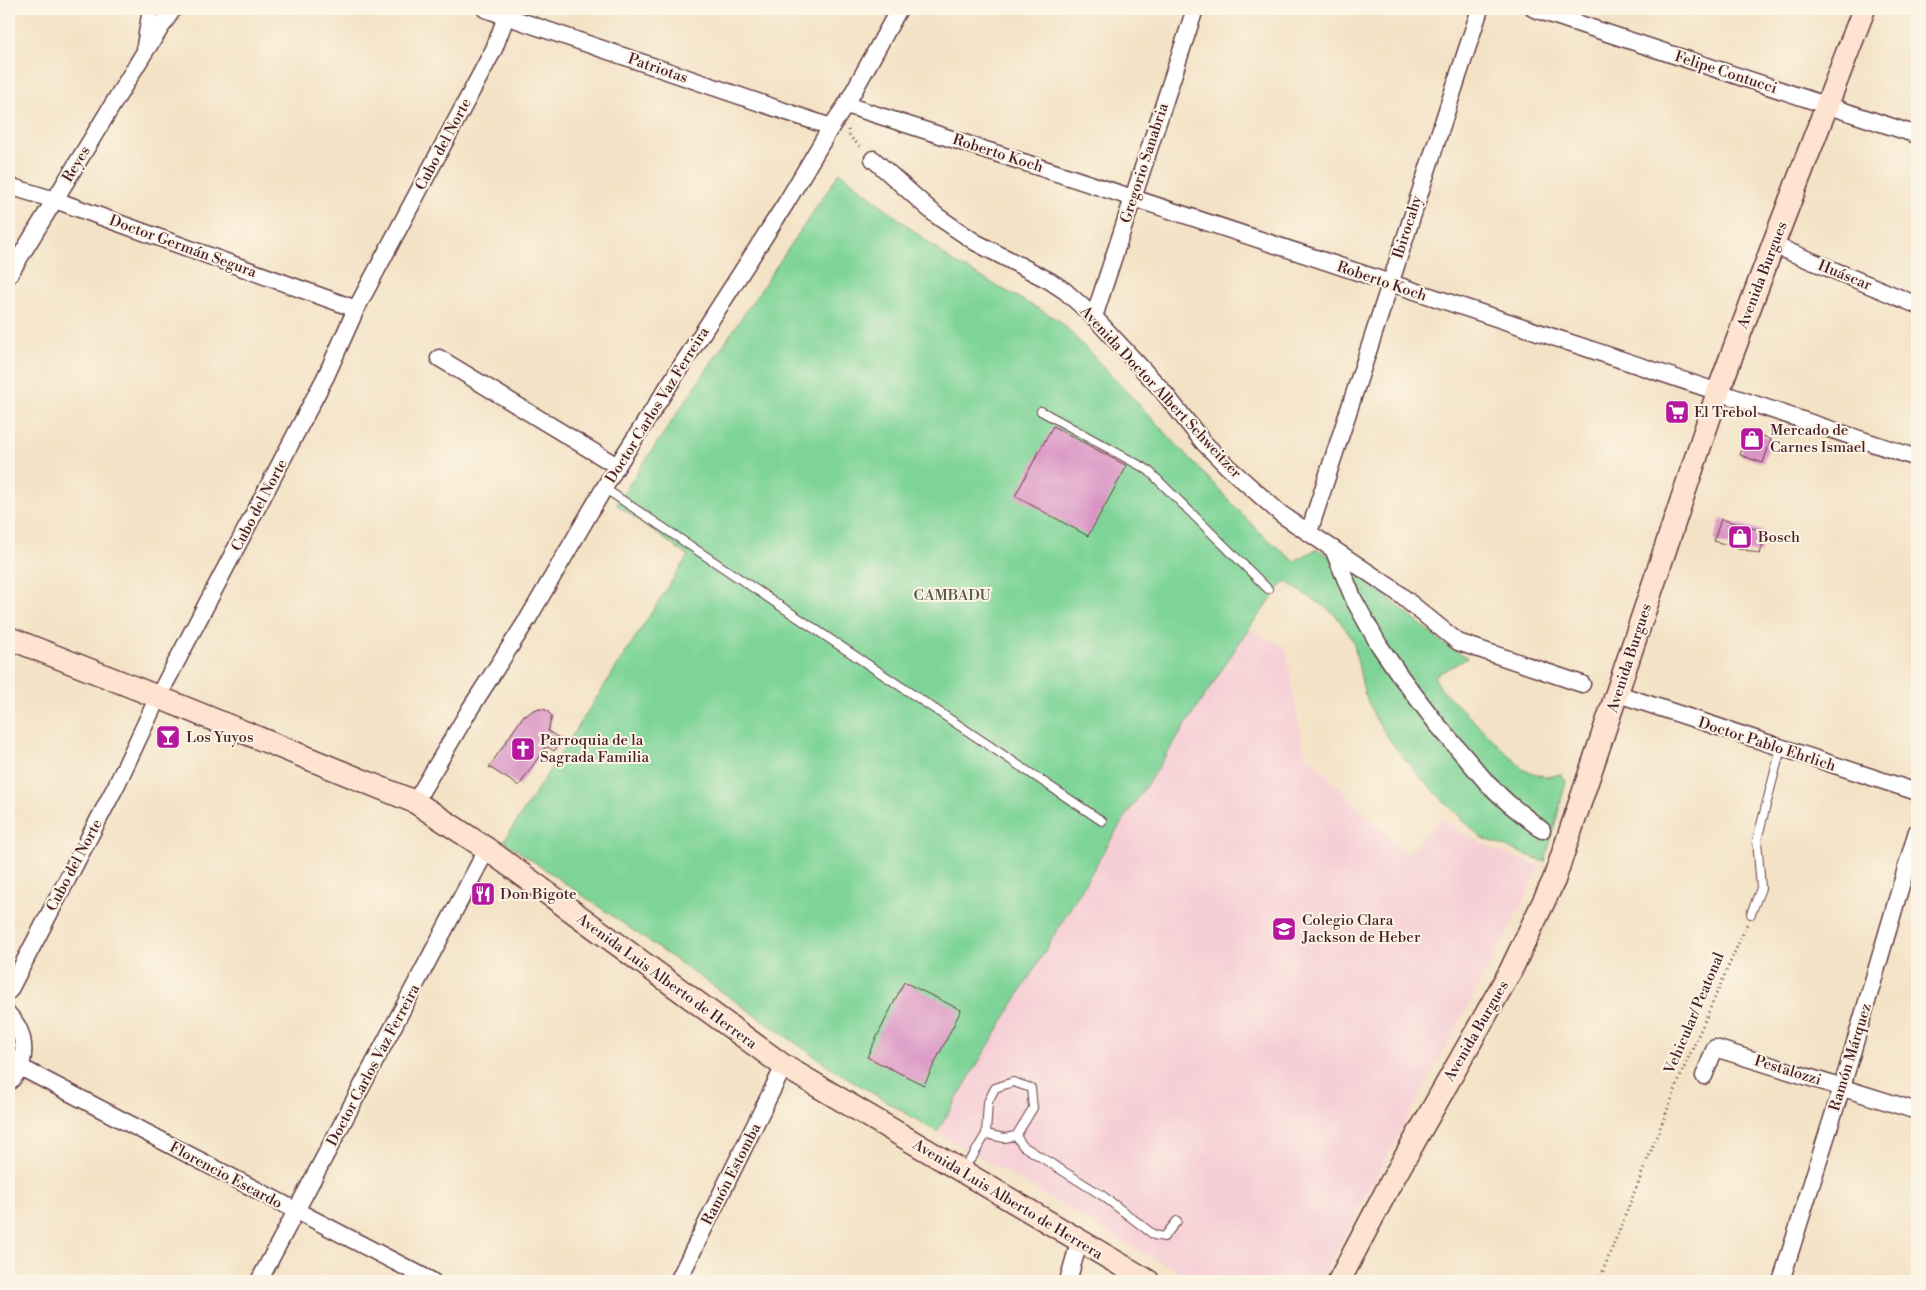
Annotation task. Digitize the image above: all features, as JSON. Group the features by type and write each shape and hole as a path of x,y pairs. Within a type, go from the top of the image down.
{"street":[{"name":"Reyes","path":"144,53 151,9"},
{"name":"Reyes","path":"9,275 144,53 173,9"},
{"name":"Patriotas","path":"485,9 507,13 831,127"},
{"name":"Doctor Carlos Vaz Ferreira","path":"415,802 470,709 529,616 617,466 786,203 846,105 899,9"},
{"name":"Gregorio Sanabria","path":"1094,317 1195,9"},
{"name":"Ibirocahy","path":"1309,532 1480,9"},
{"name":"Felipe Contucci","path":"1534,9 1917,135"},
{"name":"Avenida Burgues","path":"1339,1281 1389,1186 1510,972 1554,880 1718,392 1864,9"},
{"name":"Cubo del Norte","path":"9,990 116,784 158,697 326,376 356,309 494,49 507,13"},
{"name":"Roberto Koch","path":"846,105 1133,197 1389,284 1917,458"},
{"name":"Avenida Doctor Albert Schweitzer","path":"873,159 937,216 975,242 1050,281 1094,317 1161,389 1204,443 1228,467 1282,514 1333,549"},
{"name":"Doctor Germán Segura","path":"9,186 55,200 356,309"},
{"name":"Huáscar","path":"1773,245 1917,305"},
{"path":"439,358 617,466"},
{"path":"1333,549 1393,590 1458,642 1582,684"},
{"path":"1333,549 1354,600 1379,645 1401,678 1436,724 1488,784 1542,830"},
{"name":"Avenida Luis Alberto de Herrera","path":"9,638 415,802 487,849 784,1066 1079,1242 1148,1281"},
{"name":"Doctor Pablo Ehrlich","path":"1618,694 1917,792"},
{"name":"Ramón Márquez","path":"1781,1281 1842,1087 1917,831"},
{"name":"Doctor Carlos Vaz Ferreira","path":"259,1281 487,849"},
{"path":"9,1015 22,1034 24,1045 20,1067 9,1082"},
{"name":"Pestalozzi","path":"1704,1076 1716,1048 1917,1111"},
{"name":"Ramón Estomba","path":"678,1281 784,1066"},
{"name":"Florencio Escardo","path":"20,1067 432,1281"},
{"path":"1068,1281 1079,1242"}],"lane":[{"path":"1041,411 1148,470 1268,589"},
{"path":"604,488 1102,821"},
{"path":"1751,914 1761,888 1757,840 1781,748"},
{"path":"960,1171 973,1156 986,1134 988,1102 995,1088 1013,1082 1031,1088 1033,1108 1016,1136 1004,1138 986,1134"},
{"path":"1016,1136 1023,1146 1103,1196 1154,1235 1164,1237 1178,1221"}],"path":[{"path":"846,105 845,120 850,137 873,159"},
{"name":"Vehicular/ Peatonal","path":"1599,1281 1684,1068 1751,914"}],"shaded area":[{"name":"Colegio Clara Jackson de Heber","path":"1249,628 1286,648 1303,750 1361,810 1408,854 1442,818 1460,832 1497,851 1539,866 1524,902 1320,1281 1197,1281 1144,1254 937,1132 1115,833"}],"green space":[{"name":"CAMBADU","path":"840,172 949,259 1060,321 1258,531 1294,561 1317,549 1353,569 1444,644 1468,658 1434,676 1440,688 1524,770 1547,777 1561,774 1566,782 1545,862 1480,837 1420,777 1394,746 1375,718 1364,692 1353,640 1335,614 1285,581 1249,628 1115,833 937,1132 836,1071 504,841 688,556 616,504"}],"building":[{"path":"1053,426 1127,466 1088,536 1015,496"},
{"path":"1748,431 1771,439 1763,463 1740,455"},
{"name":"Bosch","path":"1721,519 1766,532 1760,554 1714,541"},
{"name":"Parroquia de la Sagrada Familia","path":"533,710 546,710 552,716 548,731 562,740 554,751 546,746 519,786 489,767 524,715 526,716"},
{"path":"904,982 961,1010 924,1085 867,1057"}],"place":[{"name":"El Trebol","path":"1677,412"},
{"name":"Mercado de Carnes Ismael","path":"1752,439"},
{"name":"Bosch","path":"1740,537"},
{"name":"Los Yuyos","path":"168,737"},
{"name":"Parroquia de la Sagrada Familia","path":"523,749"},
{"name":"Don Bigote","path":"483,894"},
{"name":"Colegio Clara Jackson de Heber","path":"1284,929"}]}
